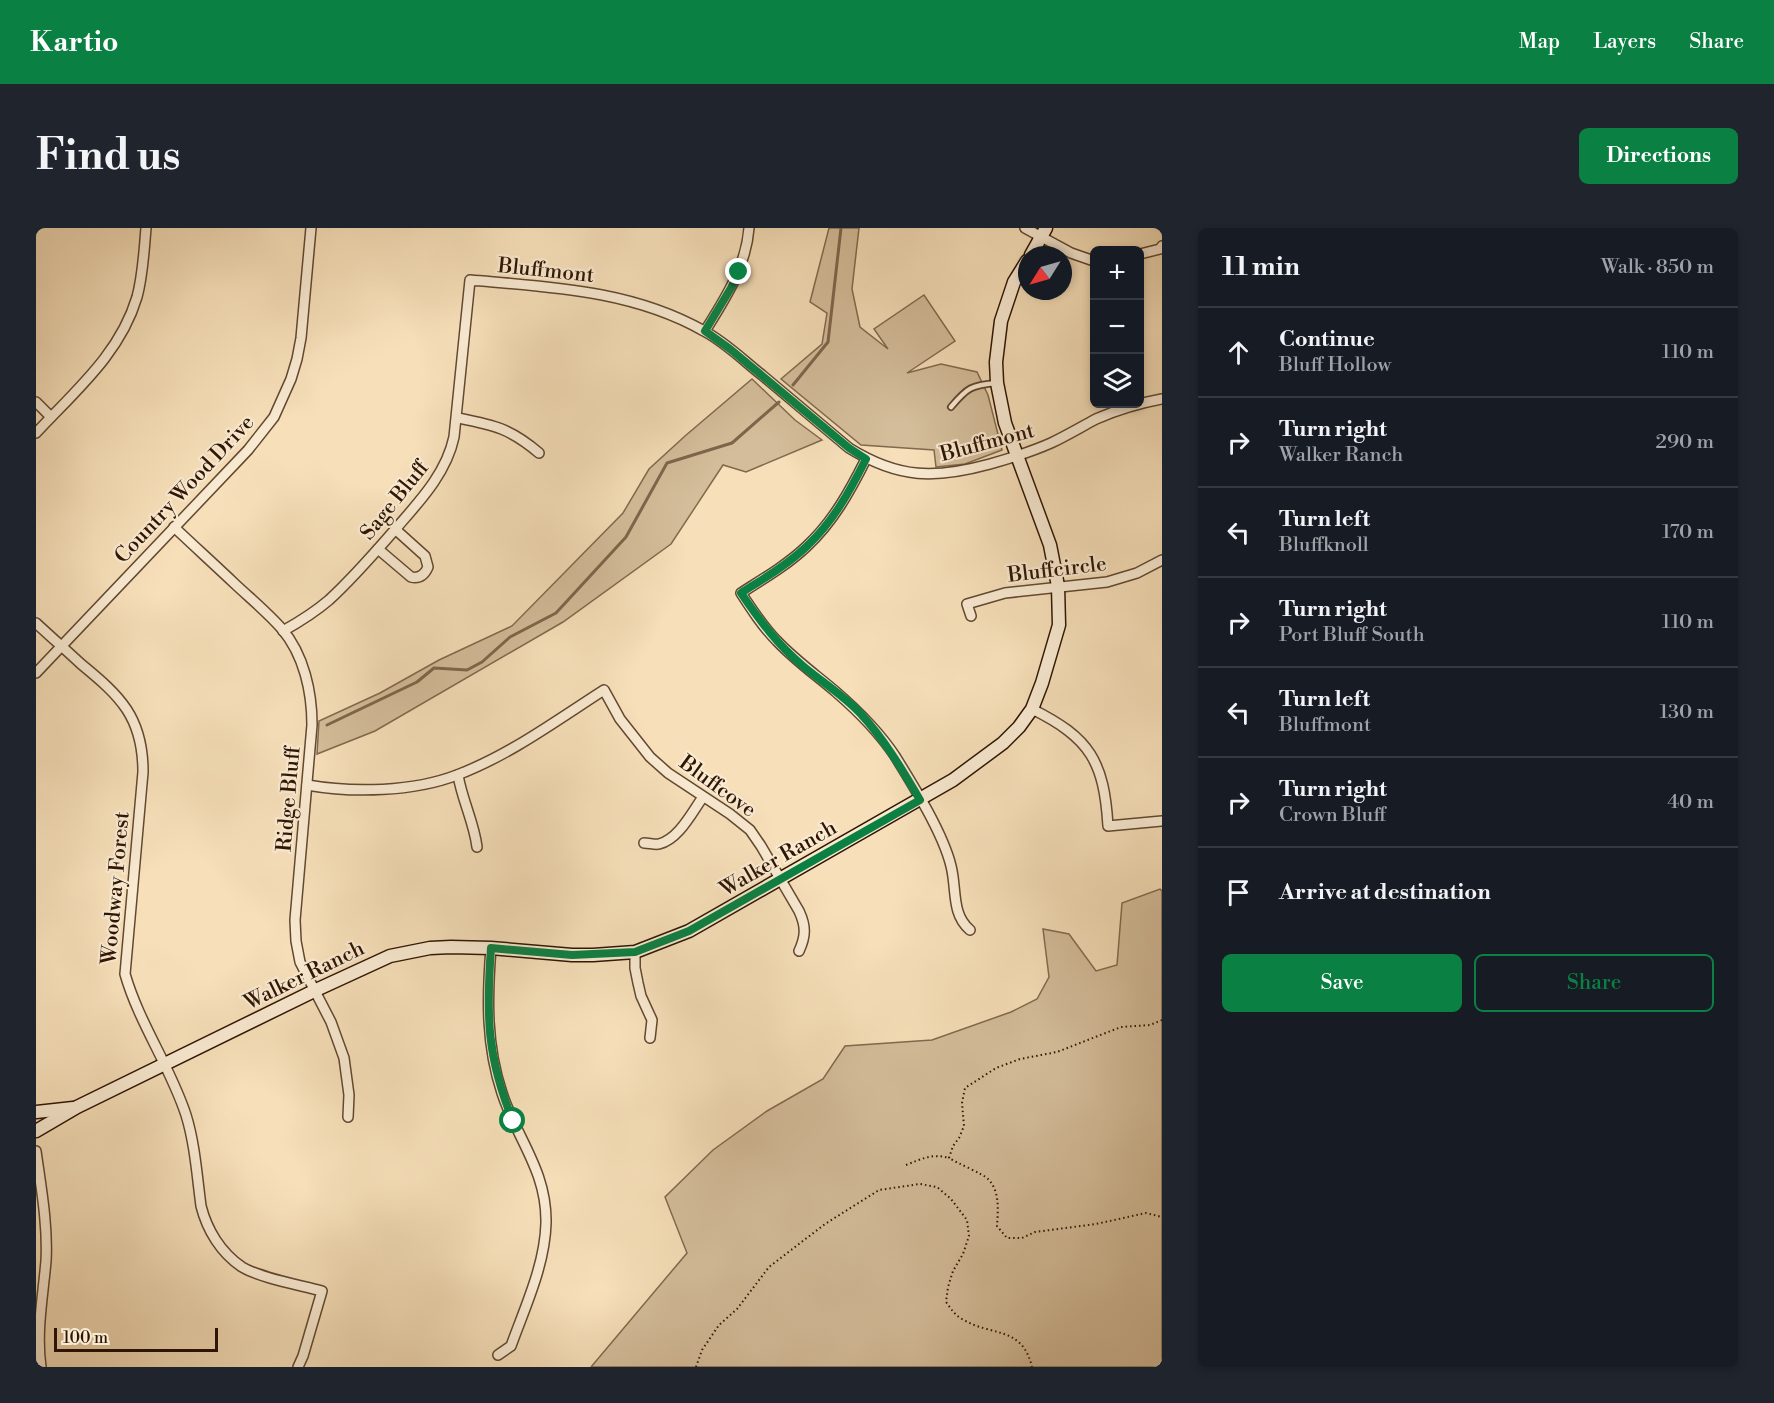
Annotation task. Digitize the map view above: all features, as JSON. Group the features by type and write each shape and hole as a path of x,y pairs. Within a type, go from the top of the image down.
{"street":[{"path":"36,433 91,376 122,334 137,297 146,228"},
{"name":"Country Wood Drive","path":"36,673 248,450 268,426 284,399 301,339 310,228"},
{"path":"705,331 739,272 747,245 749,228"},
{"path":"1025,228 1044,232 1071,253 1090,259"},
{"path":"1035,246 1044,232"},
{"path":"1144,253 1160,249 1162,246"},
{"name":"Walker Ranch","path":"36,1131 77,1107 315,990 371,964 410,951 451,947 572,955 635,952 689,931 920,800 953,780 1004,743 1032,709 1059,625 1058,586 1050,545 1005,423 997,383 996,362 1001,321 1018,276"},
{"name":"Bluffmont","path":"470,280 578,290 623,299 658,310 705,331 730,349 849,448 866,459 903,471 936,475 960,472 1018,456 1053,442 1096,419 1162,399"},
{"name":"Sage Bluff","path":"284,631 328,601 378,549 437,478 452,450 458,418 470,280"},
{"path":"36,402 51,417"},
{"path":"458,418 505,429 525,441 538,453"},
{"path":"866,459 849,493 821,531 787,563 741,593 777,642 857,710 894,755 946,850 955,885 957,912 961,922 970,930"},
{"name":"Ridge Bluff","path":"174,527 284,631 302,664 311,697 312,725 295,920 296,941 304,971 339,1040 349,1095 348,1117"},
{"path":"378,549 411,577 416,578 426,572 428,567 425,556 395,529"},
{"name":"Bluffcircle","path":"971,616 967,604 986,598 1005,593 1091,584 1122,578 1162,560"},
{"name":"Woodway Forest","path":"36,623 118,697 131,716 139,737 143,759 125,974 129,990 166,1065 185,1113 191,1132 201,1206 213,1237 241,1266 255,1273 321,1291 298,1367"},
{"name":"Bluffcove","path":"458,775 515,747 604,690 620,719 650,757 668,773 750,830 804,921 805,933 800,951"},
{"path":"1032,709 1058,722 1088,749 1102,778 1107,800 1108,826 1162,821"},
{"path":"307,785 364,790 406,787 458,775 460,793 475,830 477,847"},
{"path":"645,843 659,844 673,837 703,797"},
{"path":"491,948 487,1010 494,1067 502,1095 539,1176 546,1223 542,1254 511,1346 498,1355"},
{"path":"635,952 638,983 652,1020 650,1038"},
{"name":"Walker Ranch","path":"36,1112 77,1107"},
{"path":"36,1151 45,1219 46,1259 38,1342 41,1367"}],"lane":[{"path":"951,407 963,392 971,387 997,383"}],"path":[{"path":"949,1158 964,1126 962,1103 965,1088 996,1068 1020,1059 1057,1052 1121,1027 1150,1025 1162,1020"},
{"path":"906,1165 939,1155 987,1178 994,1189 999,1205 997,1226 1007,1238 1022,1238 1035,1232 1096,1224 1146,1213 1162,1217"},
{"path":"696,1367 702,1350 719,1325 737,1309 769,1267 825,1224 868,1196 879,1190 920,1184 937,1187 951,1199 967,1220 969,1236 963,1254 953,1271 946,1302 963,1320 1004,1334 1022,1344 1032,1367"}],"shaded area":[{"path":"829,228 859,228 852,289 860,327 888,349 874,329 924,295 955,341 907,373 941,364 977,372 988,395 1002,450 965,464 936,467 934,450 861,445 781,379 822,344 827,313 810,302"},
{"path":"752,379 795,420 822,440 746,472 723,465 671,544 563,622 375,731 317,754 319,721 380,693 439,660 512,626 623,513 649,469"},
{"path":"1160,889 1162,891 1162,1367 591,1367 687,1253 665,1197 713,1150 767,1111 823,1079 845,1046 932,1040 1011,1012 1037,999 1049,977 1043,929 1069,934 1096,971 1117,965 1122,903"}],"waterway":[{"path":"793,385 828,342 841,228"},
{"path":"327,725 417,682 434,668 467,670 482,662 510,637 556,613 626,537 667,463 732,443 779,402"}],"route":[{"path":"513,1121 502,1095 489,1039 487,1010 491,948 572,955 635,952 689,931 920,800 894,755 877,732 857,710 777,642 741,593 787,563 821,531 849,493 866,459 849,448 705,331 739,272"}]}
